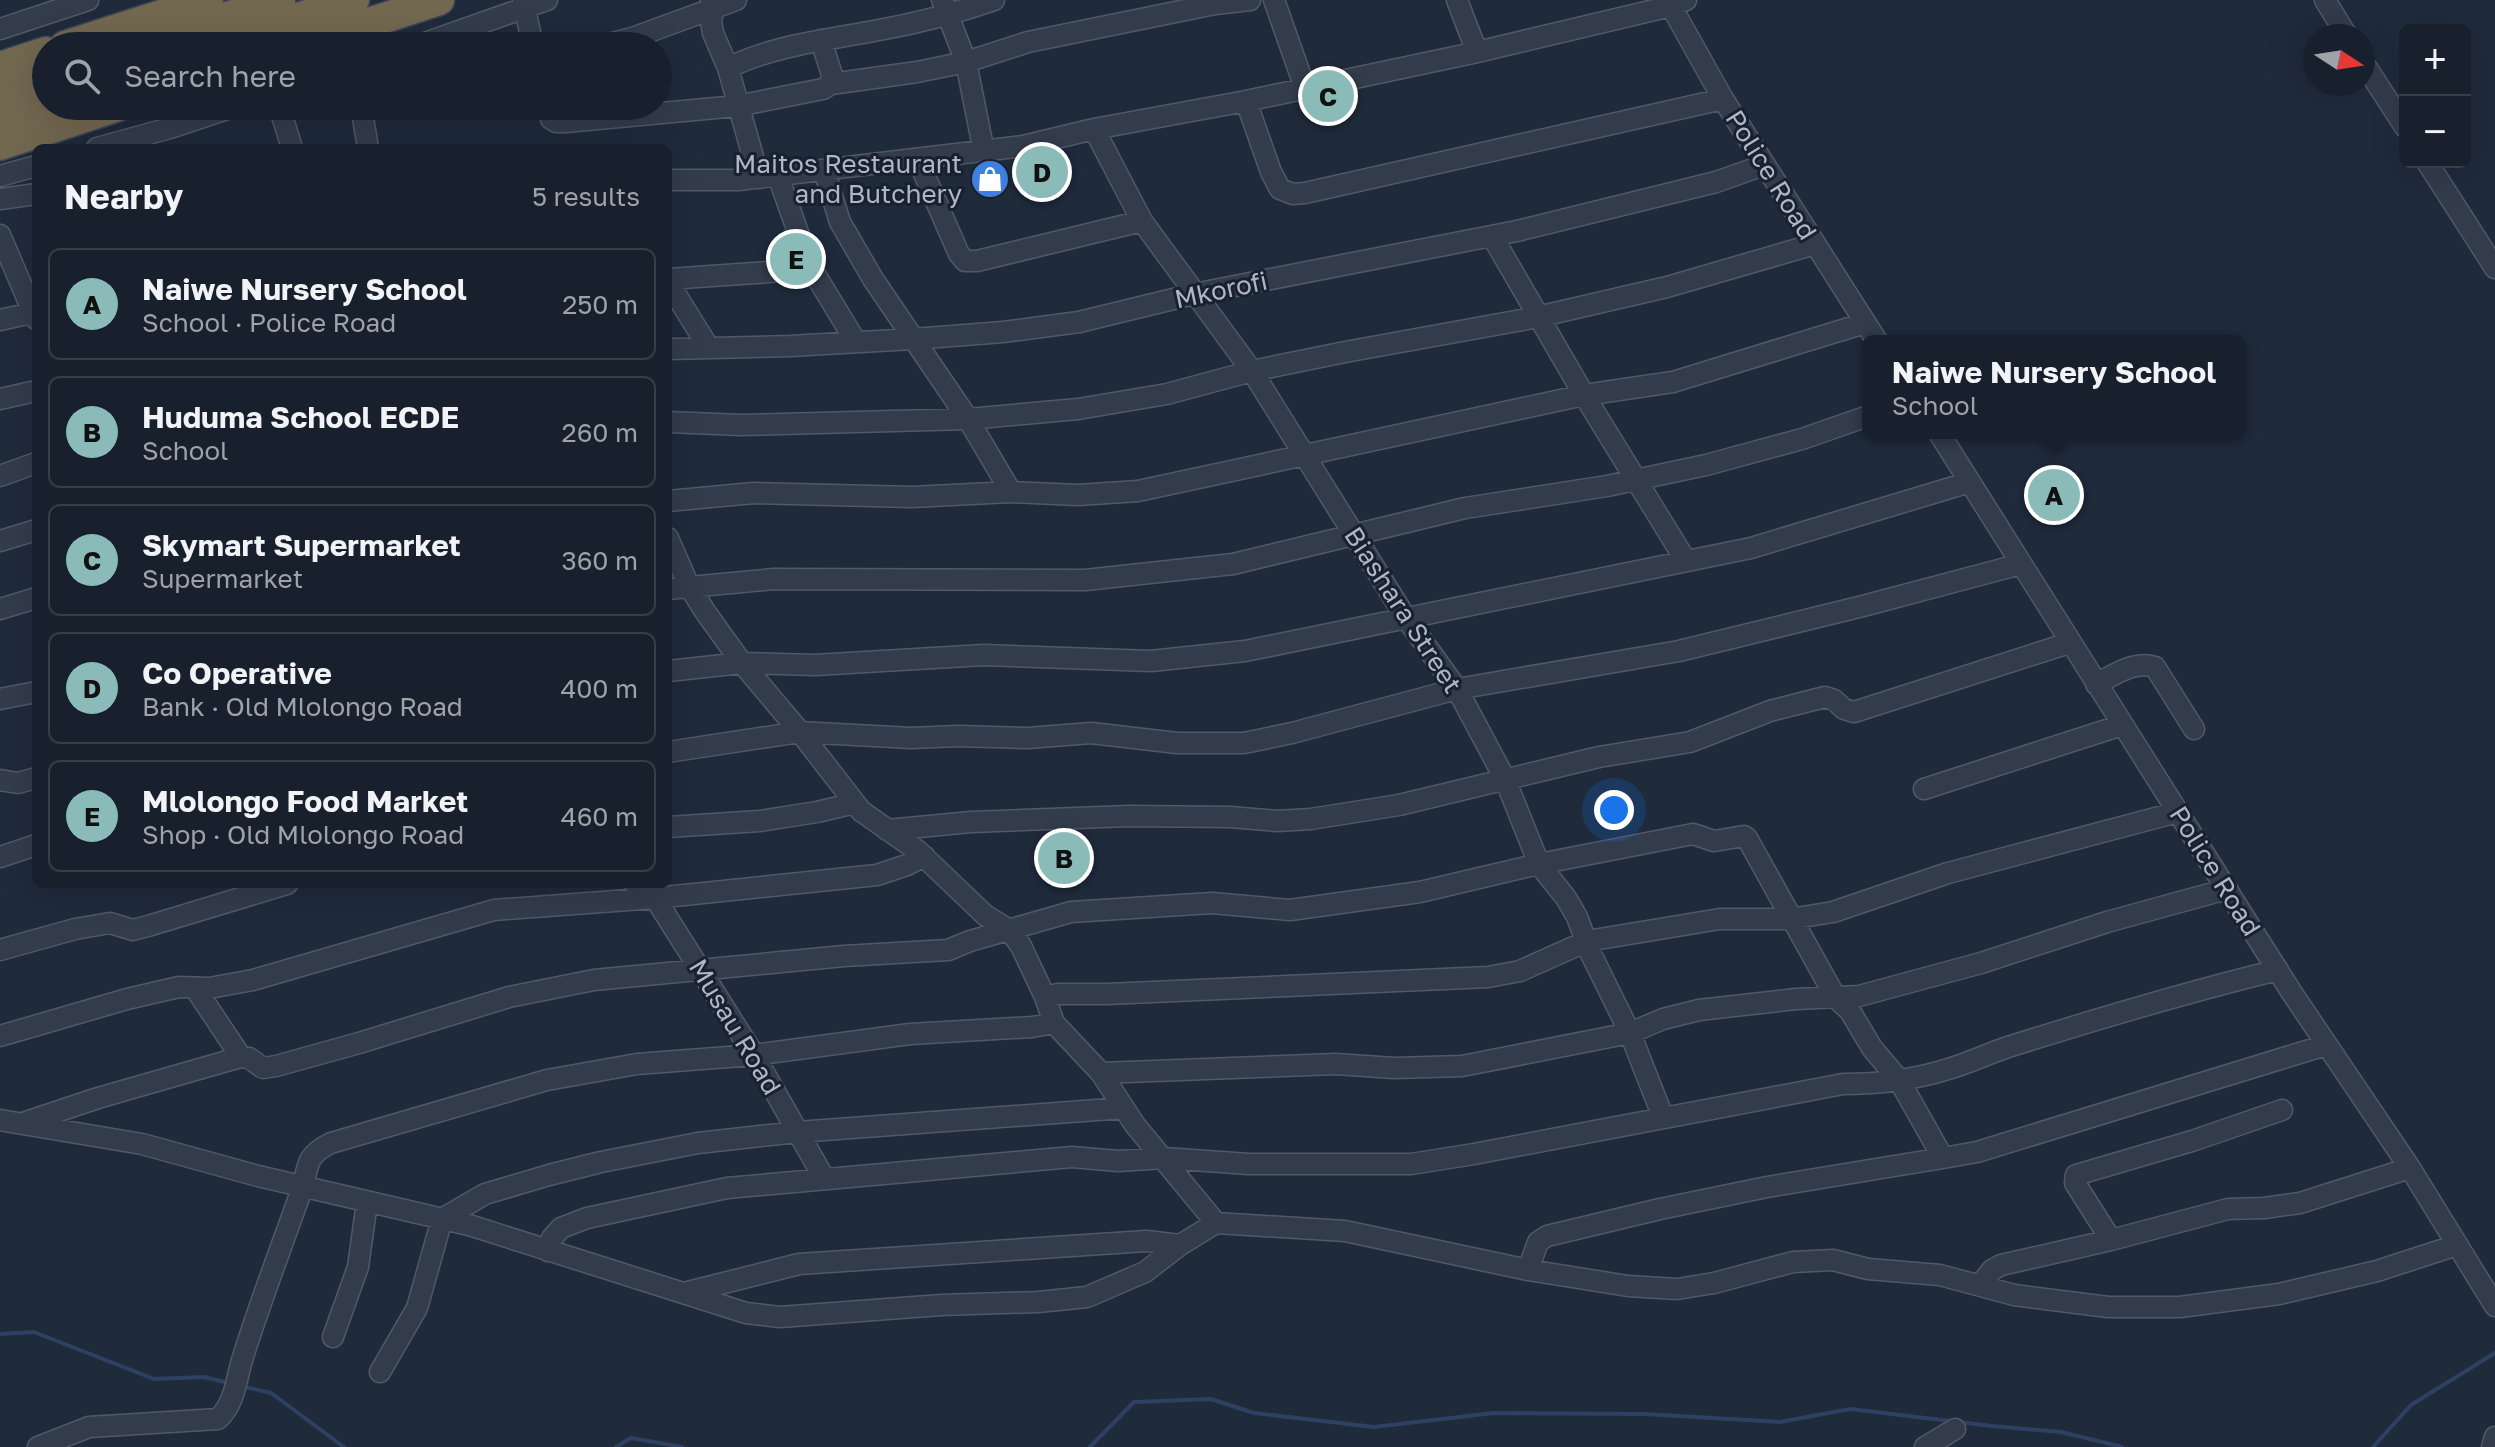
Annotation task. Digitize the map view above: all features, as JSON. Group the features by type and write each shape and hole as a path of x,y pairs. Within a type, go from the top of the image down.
{"highway":[{"path":"109,32 208,0"},
{"path":"181,32 280,0"},
{"path":"255,32 354,0"},
{"path":"342,32 439,0"},
{"path":"0,67 32,57"},
{"path":"0,90 32,80"},
{"path":"0,114 32,104"},
{"path":"0,145 76,120"}],"street":[{"path":"0,29 88,0"},
{"path":"452,32 524,4 547,0"},
{"path":"647,32 712,4 736,0"},
{"path":"728,68 742,61 945,8 994,0"},
{"path":"672,112 737,106 823,89 831,84 895,76 966,62 1028,42 1215,4 1250,0"},
{"path":"1274,0 1305,88"},
{"path":"1457,0 1477,52"},
{"path":"2325,0 2340,24"},
{"path":"672,180 738,180 1023,146 1477,52 1678,3"},
{"name":"Police Road","path":"1678,3 1723,99 1873,335"},
{"path":"524,4 530,32"},
{"path":"712,4 713,33 728,68 737,106 810,266 856,342"},
{"path":"945,8 966,62 984,152"},
{"path":"821,40 832,75 831,84"},
{"path":"2375,81 2399,118"},
{"path":"1246,101 1271,172 1280,189 1293,194 1723,99"},
{"path":"112,144 194,120"},
{"path":"283,120 291,144"},
{"path":"363,120 367,144"},
{"path":"553,120 579,120"},
{"name":"Biashara Street","path":"1094,129 1142,221 1252,371 1406,618 1457,689 1505,779 1539,864 1566,898 1587,941 1630,1033 1663,1117"},
{"path":"918,160 959,254 965,261 977,261 1142,221"},
{"name":"Mkorofi","path":"672,349 913,339 1079,322 1194,294 1492,236 1716,182 1764,165"},
{"path":"0,176 32,167"},
{"path":"2431,168 2495,268"},
{"path":"824,170 840,222 873,279 968,419 1011,492"},
{"path":"0,199 32,195"},
{"path":"0,235 32,307"},
{"path":"1492,236 1584,395 1686,561"},
{"path":"672,422 741,425 968,419 1078,409 1167,394 1252,371 1539,317 1667,287 1815,244"},
{"path":"672,281 810,266"},
{"path":"672,288 709,348"},
{"path":"0,320 32,315"},
{"path":"672,501 754,493 912,497 1011,492 1078,495 1138,491 1584,395 1673,382 1865,323"},
{"path":"0,399 32,392"},
{"path":"672,588 774,579 1085,580 1233,564 1465,508 1638,480 1706,465 1802,439 1862,418"},
{"name":"Police Road","path":"1943,439 2069,643 2326,1045 2410,1168 2495,1306"},
{"path":"0,476 32,464"},
{"path":"672,671 742,663 815,665 984,655 1151,661 1245,651 1751,548 1970,482"},
{"path":"0,541 32,531"},
{"path":"672,547 689,586 706,613 742,663 861,811 924,856 985,915 1009,930 1021,946 1054,1023 1101,1073 1124,1108 1216,1223"},
{"path":"672,751 800,732 911,738 1028,738 1091,733 1177,743 1244,743 1457,689 1679,651 2021,564"},
{"path":"0,609 32,599"},
{"path":"887,830 971,822 1129,816 1230,817 1277,821 1311,819 1399,805 1599,757 1690,742 1770,711 1825,697 1854,712 2069,643"},
{"path":"2096,684 2132,666 2145,664 2155,667 2194,729"},
{"path":"0,699 32,693"},
{"path":"1924,789 2122,725"},
{"path":"0,780 18,783 32,779"},
{"path":"672,827 760,821 855,803"},
{"path":"1045,997 1058,994 1488,977 1520,971 1587,941 1720,919 1790,919 1833,912 1948,873 2178,812"},
{"path":"23,1123 241,1057 249,1058 256,1066 263,1068 276,1066 509,997 594,980 948,950 1071,912 1212,903 1290,910 1420,892 1539,864 1693,834 1714,841 1744,836 1750,843 1836,998 1850,1011 1872,1048 1899,1080 1943,1158"},
{"path":"0,857 32,846"},
{"path":"0,1036 179,987 209,988 266,977 494,910 655,898 877,875 924,856"},
{"path":"0,950 75,929 110,923 133,930 274,888"},
{"name":"Musau Road","path":"641,888 655,898 700,969 754,1055 824,1178"},
{"path":"1101,1073 1336,1064 1394,1068 1462,1066 1630,1033 1663,1019 1699,1010 1796,999 1859,996 2227,889"},
{"path":"548,1251 552,1238 561,1228 587,1218 727,1188 1072,1157 1118,1161 1164,1158 1249,1164 1411,1164 1474,1154 1843,1084 1872,1084 1947,1070 2007,1048 2194,990 2278,970"},
{"path":"195,988 241,1057"},
{"path":"38,1447 89,1427 114,1423 218,1419 226,1411 303,1186 308,1161 316,1150 345,1138 547,1080 637,1064 754,1055 910,1034 1054,1023"},
{"path":"1528,1270 1538,1242 1547,1236 1752,1190 1977,1152 2326,1045"},
{"path":"380,1372 417,1308 442,1219 485,1194 601,1162 698,1143 797,1132 1124,1108"},
{"path":"2111,1240 2075,1183 2076,1175 2192,1141 2282,1110"},
{"path":"0,1120 142,1144 442,1219 746,1313 780,1317 1087,1297 1145,1272 1216,1223 1345,1231 1528,1270 1628,1286 1677,1289 1714,1283 1793,1262 1833,1260 1868,1269 1940,1275 2014,1295 2108,1307 2180,1307 2279,1294 2377,1271 2457,1245"},
{"path":"1980,1285 1992,1270 2001,1265 2228,1209 2300,1203 2410,1168"},
{"path":"333,1337 358,1267 367,1202"},
{"path":"684,1293 799,1264 1146,1241 1180,1245"},
{"path":"1925,1447 1955,1429"},
{"path":"2492,1447 2495,1437"}],"waterway":[{"path":"0,1334 34,1332 154,1379 204,1377 229,1383"},
{"path":"2373,1447 2411,1405 2495,1353"},
{"path":"241,1386 271,1393 344,1447"},
{"path":"1090,1447 1134,1402 1211,1399 1254,1413 1374,1427 1494,1413 1645,1414 1780,1422 1850,1409 2061,1432 2122,1447"},
{"path":"616,1447 631,1438 682,1447"}],"place":[{"name":"Skymart Supermarket","path":"1328,96"},
{"name":"Co Operative","path":"1042,172"},
{"name":"Maitos Restaurant and Butchery","path":"990,179"},
{"name":"Mlolongo Food Market","path":"796,259"},
{"name":"Naiwe Nursery School","path":"2054,495"},
{"name":"Huduma School ECDE","path":"1064,858"}]}
